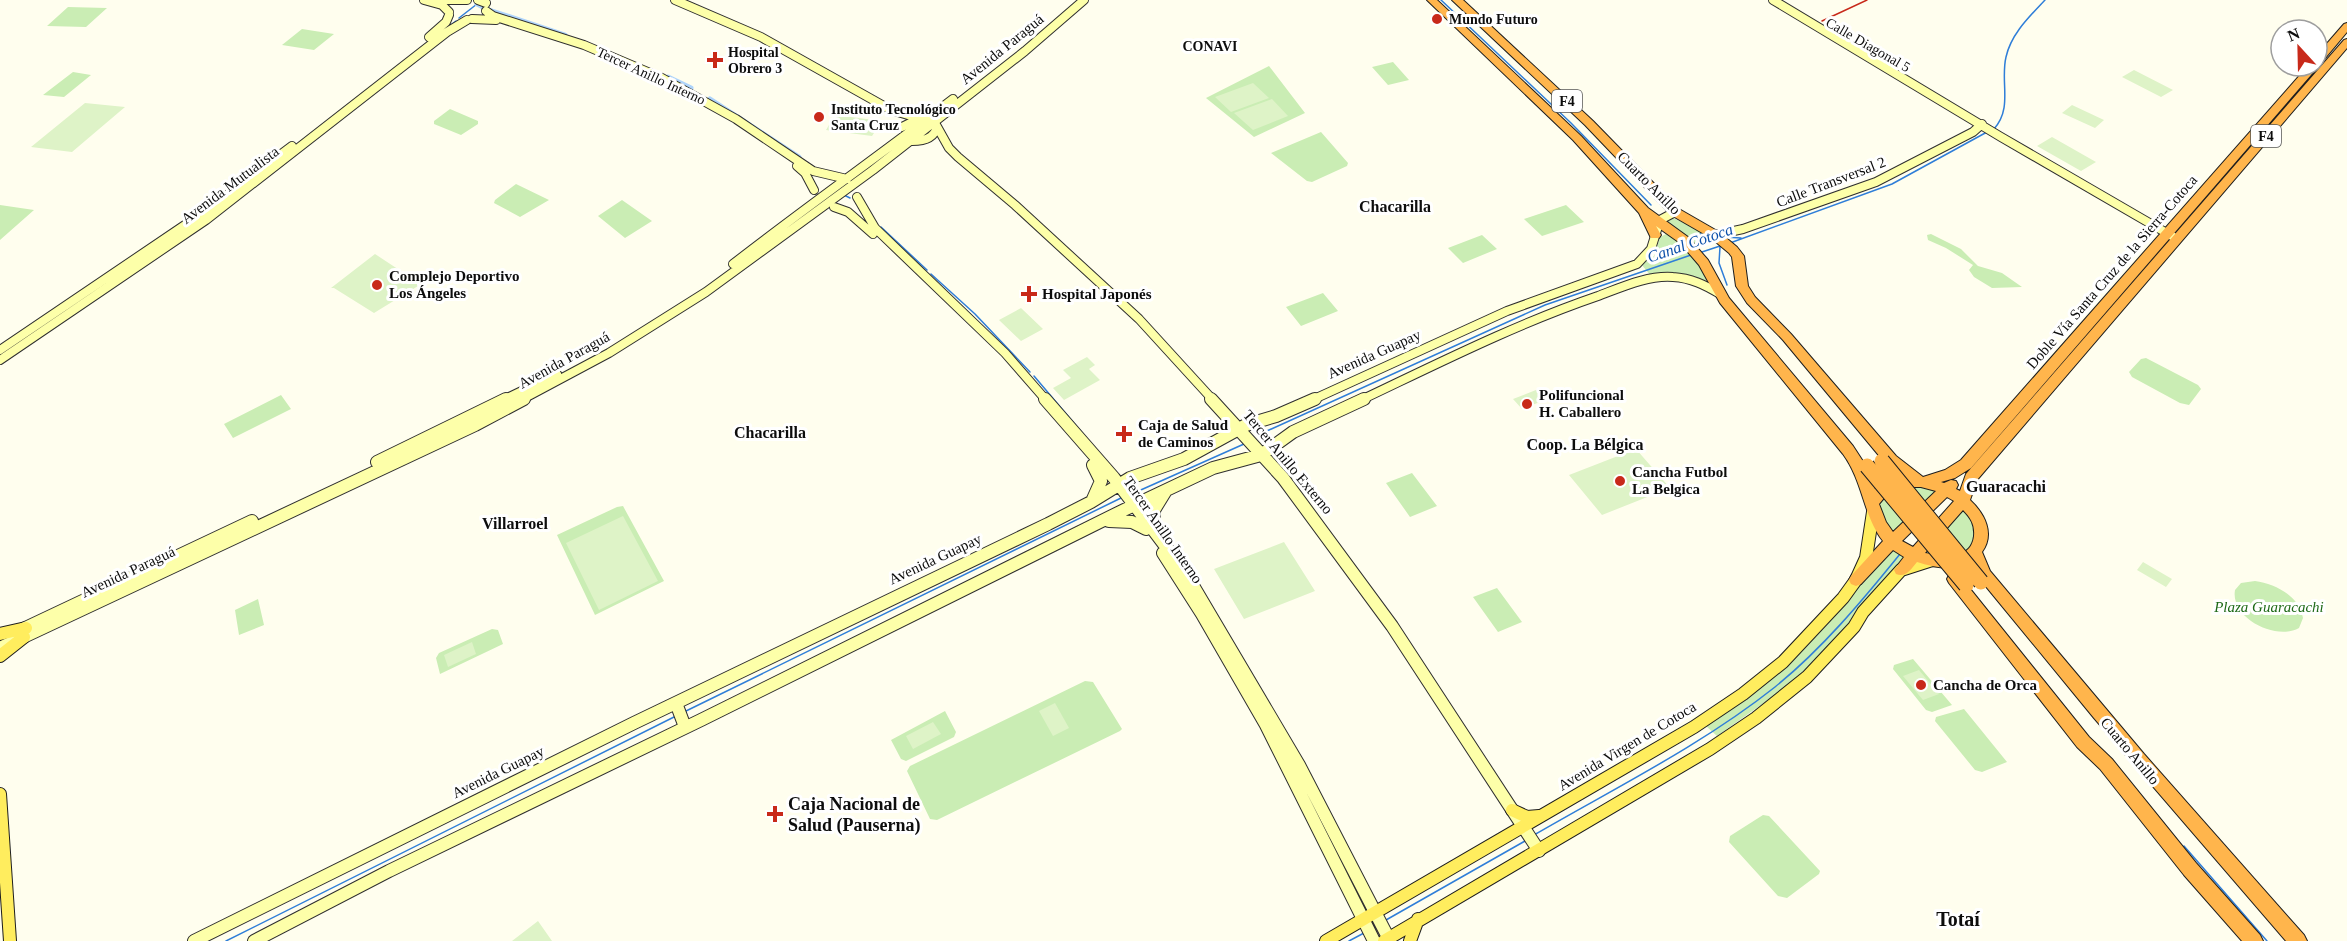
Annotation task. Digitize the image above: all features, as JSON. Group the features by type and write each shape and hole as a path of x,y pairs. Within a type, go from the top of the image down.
{"highway":[{"name":"Cuarto Anillo","path":"1432,0 1577,138 1644,211 1659,221 1695,253 1710,273 1720,294 1863,466 1872,507"},
{"name":"Cuarto Anillo","path":"1457,0 1589,123 1675,212 1733,249 1738,256 1742,285 1751,300 1787,337 1887,460 1921,482"},
{"path":"2329,47 2347,26"},
{"name":"Doble Vía Santa Cruz de la Sierra-Cotoca","path":"1921,482 1950,474 1966,464 2347,42"},
{"name":"Doble Vía Santa Cruz de la Sierra-Cotoca","path":"1901,570 1963,501 1971,478 2143,279 2174,234 2303,78"},
{"path":"1644,211 1655,234"},
{"path":"1863,466 1874,472 1885,473 1892,468 1887,460"},
{"path":"1887,460 1973,582"},
{"path":"1856,580 1892,541 1961,475 1966,464"},
{"path":"1863,466 1973,582"},
{"path":"1975,552 1982,538 1976,518 1976,492 1981,469"},
{"name":"F4","path":"1975,552 1961,560 1936,561 1913,555 1892,541 1878,523 1872,507 1875,495 1889,484 1904,480 1921,482 1946,490 1963,501 1976,518"},
{"name":"Cuarto Anillo","path":"1975,552 1973,582 2083,742 2106,764 2190,869 2254,941"},
{"name":"Cuarto Anillo","path":"1936,561 1973,582 2298,941"}],"main road":[{"path":"424,0 442,5 449,14"},
{"path":"439,0 469,0"},
{"name":"Avenida Mutualista","path":"301,143 442,27 455,5 469,0"},
{"path":"675,0 761,37 891,110 936,125"},
{"name":"Avenida Paraguá","path":"0,640 25,632 475,425 609,353 706,292 845,178 887,150 902,131 923,119 1019,49 1073,0"},
{"name":"Avenida Paraguá","path":"845,178 874,169 914,141 934,136 936,125 1084,0"},
{"name":"Calle Diagonal 5","path":"1765,0 2174,234"},
{"name":"Calle Diagonal 5","path":"1773,0 1847,46"},
{"name":"Avenida Mutualista","path":"0,360 301,143 447,32 469,19 485,3"},
{"name":"Tercer Anillo Interno","path":"485,3 493,16 590,47 650,73 688,92 785,151 818,174 845,178 858,195 875,228 925,274 1081,447 1106,469 1118,489"},
{"name":"Tercer Anillo Interno","path":"449,14 453,18 490,19 580,48 639,73 722,116 805,172 820,200 848,212 961,313 1052,405 1131,504 1203,609 1304,775 1354,873 1370,918"},
{"path":"518,27 564,38 580,48"},
{"path":"590,47 594,52 617,63 650,73"},
{"path":"639,73 688,92 722,116"},
{"path":"891,110 902,131"},
{"path":"732,122 738,123 785,151"},
{"name":"Tercer Anillo Externo","path":"936,125 949,148 1139,319 1283,478 1364,586 1512,810"},
{"name":"Calle Transversal 2","path":"1719,238 1876,182 1985,125"},
{"name":"Tercer Anillo Externo","path":"902,131 914,141 949,148"},
{"path":"845,178 821,183 820,200 848,204 858,195 874,169"},
{"name":"Avenida Paraguá","path":"0,648 25,632 554,376 678,301 820,200"},
{"path":"1659,221 1662,216 1675,212"},
{"name":"Avenida Guapay","path":"194,941 680,714 1097,524 1131,504 1213,468 1261,454 1293,432 1506,322 1547,295 1637,264 1649,254 1655,242 1659,221"},
{"path":"887,247 918,273 925,274"},
{"name":"Avenida Guapay","path":"254,941 680,714 1145,473 1184,459 1219,440 1245,436 1265,419 1506,322 1555,311 1629,285 1662,277 1699,282 1720,294"},
{"name":"Avenida Mutualista","path":"0,350 95,291"},
{"path":"999,356 1005,358 1025,381 1039,391"},
{"path":"1024,385 1045,405 1052,405"},
{"path":"1219,440 1228,427 1228,415 1243,419 1265,419"},
{"path":"1091,502 1101,486 1094,460"},
{"path":"1106,469 1125,473 1145,473"},
{"path":"1097,524 1111,520 1126,521 1150,531 1154,510 1165,491"},
{"name":"Avenida Virgen de Cotoca","path":"1326,941 1521,831 1694,727 1743,694 1783,662 1843,598 1856,580 1869,548 1872,507"},
{"name":"Tercer Anillo Interno","path":"1150,531 1176,560 1316,822 1370,918 1385,939"},
{"path":"1385,939 1710,749 1797,687 1854,627 1863,612 1901,570 1936,561"},
{"path":"0,634 25,632"},
{"path":"0,656 25,632"},
{"path":"1238,677 1243,680 1266,718 1282,738"},
{"path":"1266,725 1279,740 1297,772 1304,775"},
{"path":"0,794 10,941"},
{"path":"1512,810 1527,817 1543,816"},
{"path":"1512,810 1515,822 1538,849"},
{"path":"1316,822 1323,823 1342,861 1354,873"},
{"path":"1410,941 1418,919"}],"green space":[{"path":"68,7 107,8 86,27 47,26"},
{"path":"302,29 334,34 314,50 282,45"},
{"path":"1393,62 1409,80 1388,85 1372,67"},
{"path":"1269,66 1305,113 1254,137 1206,98"},
{"path":"2134,70 2173,90 2161,97 2122,77"},
{"path":"73,72 91,75 64,97 43,95"},
{"path":"1253,83 1269,98 1231,112 1215,97"},
{"path":"1272,99 1288,116 1253,130 1234,113"},
{"path":"85,103 125,107 72,152 31,147"},
{"path":"2072,105 2104,120 2095,128 2062,113"},
{"path":"450,109 478,121 478,124 461,135 434,124 434,121"},
{"path":"835,115 882,121 872,136 826,130"},
{"path":"1321,132 1348,163 1347,166 1312,182 1307,181 1271,153"},
{"path":"2052,137 2096,162 2081,171 2037,146"},
{"path":"516,184 549,200 520,217 494,203"},
{"path":"622,200 652,221 625,238 598,216"},
{"path":"0,205 34,210 0,240"},
{"path":"1566,205 1584,222 1542,236 1524,219"},
{"path":"1671,217 1704,232 1718,242 1695,248 1666,222"},
{"path":"1666,234 1674,237 1687,248 1713,286 1687,275 1651,276 1641,264 1654,256 1660,237"},
{"path":"1931,234 1961,249 1978,266 2002,273 2022,287 1992,288 1974,277 1969,270 1973,265 1928,240 1927,235"},
{"path":"1482,235 1497,249 1463,263 1448,248"},
{"name":"Complejo Deportivo Los Ángeles","path":"375,254 419,283 418,286 374,313 331,288"},
{"path":"1323,293 1338,311 1301,326 1286,307"},
{"path":"1021,308 1043,329 1021,341 999,320"},
{"path":"1087,357 1095,365 1089,369 1100,380 1064,400 1053,388 1071,378 1063,370"},
{"path":"2146,358 2198,385 2201,389 2189,405 2180,403 2132,377 2129,372 2141,359"},
{"name":"Polifuncional H. Caballero","path":"1541,388 1550,398 1522,409 1513,399"},
{"path":"281,395 291,409 233,438 224,424"},
{"name":"Cancha Futbol La Belgica","path":"1636,449 1670,488 1602,515 1569,475"},
{"path":"1412,473 1437,506 1410,517 1386,483"},
{"path":"1906,483 1940,491 1892,535 1879,511 1879,501"},
{"path":"623,506 664,581 595,615 557,535"},
{"path":"1964,508 1975,530 1975,544 1972,549 1955,557 1920,553"},
{"path":"623,516 658,581 599,610 566,543"},
{"path":"1284,542 1315,591 1244,619 1214,569"},
{"path":"1892,546 1906,555 1856,614 1844,632 1799,678 1717,736 1706,726 1791,661 1827,625"},
{"path":"2143,562 2172,579 2166,587 2137,570"},
{"name":"Plaza Guaracachi","path":"2255,581 2278,588 2292,597 2301,610 2303,618 2299,628 2289,631 2267,629 2247,618 2235,600 2235,590 2241,583"},
{"path":"1497,588 1522,622 1498,632 1473,597"},
{"path":"258,599 264,625 239,635 235,610"},
{"path":"492,629 498,630 503,644 440,674 436,658 439,653"},
{"path":"472,642 476,654 448,667 444,655"},
{"path":"1913,659 1952,705 1932,712 1926,710 1893,669 1894,665"},
{"name":"Cancha de Orca","path":"1919,670 1939,694 1923,700 1903,676"},
{"path":"1085,681 1093,682 1122,729 1120,731 937,820 930,819 907,771 910,766"},
{"path":"1055,703 1069,728 1053,736 1039,711"},
{"path":"1964,709 2007,762 1982,772 1975,770 1935,721 1936,717"},
{"path":"945,711 956,732 954,737 906,761 901,759 891,740"},
{"path":"933,722 941,734 913,749 906,736"},
{"path":"1763,815 1769,816 1820,871 1787,898 1778,896 1729,842 1730,836"},
{"path":"538,921 552,941 512,941"}],"waterway":[{"path":"1441,0 1571,123 1651,205"},
{"name":"Canal Cotoca","path":"1994,129 2000,121 2005,104 2005,66 2008,49 2021,26 2045,0"},
{"path":"459,18 477,4"},
{"path":"477,4 485,8"},
{"path":"489,10 565,35"},
{"path":"448,27 456,21"},
{"path":"668,77 691,88"},
{"path":"710,99 799,157"},
{"name":"Canal Cotoca","path":"1730,243 1892,184 1987,132"},
{"path":"844,195 850,198"},
{"path":"881,227 927,270"},
{"path":"1700,234 1708,236"},
{"path":"1724,237 1741,238"},
{"name":"Canal Cotoca","path":"1702,252 1720,246"},
{"path":"1720,247 1719,263 1727,285"},
{"name":"Canal Cotoca","path":"1258,435 1545,305 1691,255"},
{"path":"931,274 975,314 1030,372"},
{"path":"1034,376 1084,435"},
{"path":"1134,493 1244,444"},
{"path":"686,711 1121,498"},
{"path":"1534,835 1688,747 1775,687 1825,641 1900,554"},
{"path":"226,941 676,716"},
{"path":"1386,920 1525,841"},
{"path":"2184,846 2267,941"},
{"path":"1349,941 1364,933"}],"railway":[{"path":"1822,21 1867,0"}],"place":[{"name":"Mundo Futuro","path":"1437,19"},
{"name":"Hospital Obrero 3","path":"715,60"},
{"name":"Instituto Tecnológico Santa Cruz","path":"819,117"},
{"name":"Complejo Deportivo Los Ángeles","path":"377,285"},
{"name":"Hospital Japonés","path":"1029,294"},
{"name":"Polifuncional H. Caballero","path":"1527,404"},
{"name":"Caja de Salud de Caminos","path":"1124,434"},
{"name":"Cancha Futbol La Belgica","path":"1620,481"},
{"name":"Cancha de Orca","path":"1921,685"},
{"name":"Caja Nacional de Salud (Pauserna)","path":"775,814"}],"district":[{"name":"CONAVI","path":"1210,46"},
{"name":"Chacarilla","path":"1395,206"},
{"name":"Chacarilla","path":"770,432"},
{"name":"Coop. La Bélgica","path":"1585,444"},
{"name":"Guaracachi","path":"2006,486"},
{"name":"Villarroel","path":"515,523"},
{"name":"Totaí","path":"1958,919"}]}
